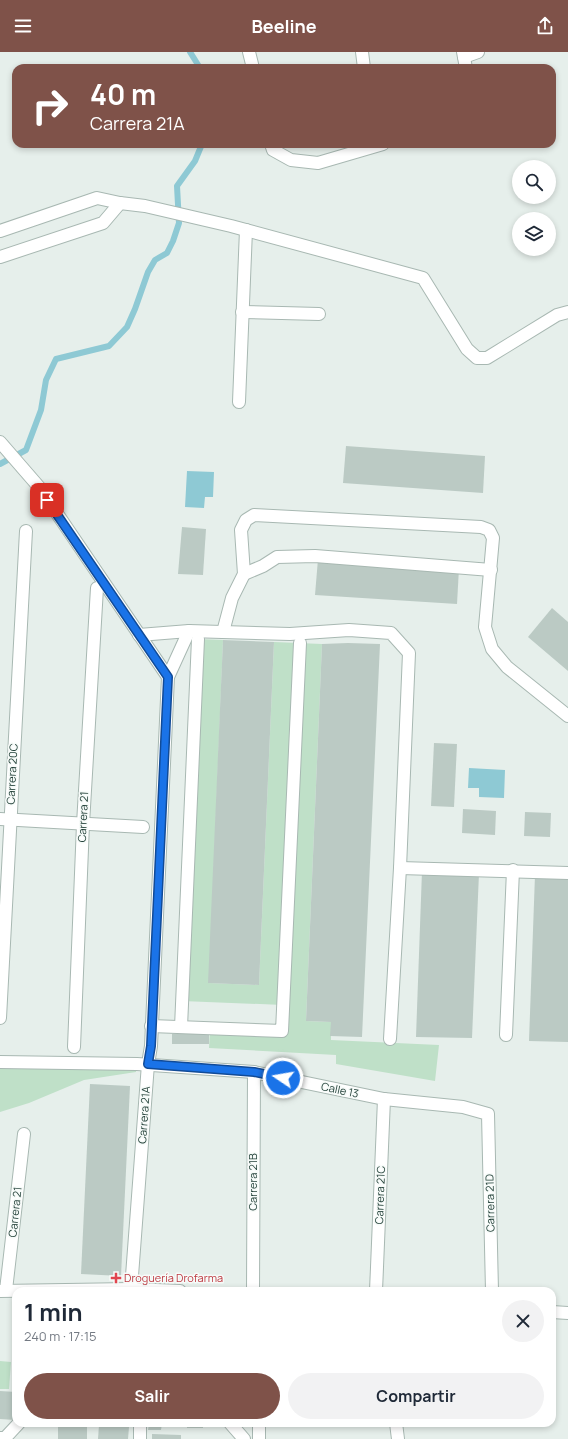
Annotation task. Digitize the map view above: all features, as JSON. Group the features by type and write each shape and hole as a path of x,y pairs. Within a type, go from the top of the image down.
{"street":[{"path":"249,52 252,64"},
{"path":"362,52 364,64"},
{"path":"464,59 478,52"},
{"path":"273,148 273,150 291,160 318,164 369,148"},
{"path":"0,231 97,198 145,206 231,226 423,278 467,349 477,358 487,358 557,315 568,312"},
{"path":"0,256 103,223 120,203"},
{"path":"239,402 246,230"},
{"path":"242,312 318,314"},
{"path":"0,442 39,487 168,677"},
{"path":"223,632 232,598 244,574 241,530 246,520 254,515 481,527 489,530 493,538 485,627 492,649 507,667 568,716"},
{"name":"Carrera 20C","path":"0,1018 5,819 26,531"},
{"path":"244,574 263,566 277,557 292,556 315,556 491,570"},
{"name":"Carrera 21","path":"74,1047 83,824 97,588"},
{"path":"139,635 189,632 290,634 349,630 391,633 409,653 400,868 390,1039"},
{"name":"Carrera 21A","path":"132,1287 148,1064 151,1046 168,677 189,632"},
{"path":"181,1027 198,639"},
{"path":"152,1026 282,1031 300,643"},
{"path":"5,819 143,827"},
{"path":"400,868 568,872"},
{"path":"506,1035 513,870"},
{"name":"Calle 13","path":"0,1062 148,1064 254,1072 384,1099 463,1107 488,1114"},
{"name":"Carrera 21B","path":"253,1287 254,1072"},
{"name":"Carrera 21C","path":"376,1287 384,1099"},
{"name":"Carrera 21D","path":"488,1114 492,1287"},
{"name":"Carrera 21","path":"3,1290 24,1134"},
{"path":"556,1312 568,1314"},
{"path":"4,1439 15,1427"},
{"path":"140,1427 140,1439"},
{"path":"234,1427 244,1439"},
{"path":"258,1427 259,1439"},
{"path":"396,1427 398,1439"}],"green space":[{"path":"198,639 223,640 209,983 259,985 274,642 322,644 306,1021 331,1022 331,1040 439,1045 435,1081 336,1064 336,1055 209,1048 210,1028 282,1031 283,1005 182,1001"},
{"path":"0,1062 137,1064 136,1072 84,1080 29,1103 0,1112"},
{"path":"0,1361 11,1362 9,1389 0,1389"}],"water":[{"path":"187,471 214,472 213,497 205,497 204,508 185,507"},
{"path":"469,768 505,770 504,798 479,797 479,788 468,788"}],"building":[{"path":"346,446 485,456 483,493 343,483"},
{"path":"182,527 206,529 203,575 178,574"},
{"path":"318,559 459,568 457,604 315,595"},
{"path":"552,608 568,622 568,671 528,637"},
{"path":"223,640 274,642 259,985 208,983"},
{"path":"322,644 380,644 362,1037 330,1036 331,1022 306,1021"},
{"path":"434,743 457,744 454,807 431,806"},
{"path":"463,809 496,811 495,835 462,833"},
{"path":"525,812 551,813 550,837 524,836"},
{"path":"422,871 479,873 472,1038 416,1037"},
{"path":"535,875 568,876 568,1042 529,1041"},
{"path":"172,1034 209,1034 209,1044 172,1044"},
{"path":"90,1084 130,1086 121,1276 81,1274"},
{"path":"0,1391 12,1392 12,1420 0,1419"},
{"path":"58,1427 87,1427 87,1439 58,1439"},
{"path":"99,1427 129,1427 128,1439 98,1439"},
{"path":"148,1427 161,1427 161,1430 148,1430"},
{"path":"187,1427 203,1427 203,1428"},
{"path":"152,1434 181,1435 181,1439 152,1439"}],"waterway":[{"path":"190,52 198,64"},
{"path":"0,464 26,450 41,410 46,380 56,359 109,346 127,327 148,272 155,260 167,253 173,241 179,223 177,186 195,161 200,148"}],"place":[{"name":"Droguería Drofarma","path":"116,1278"}],"route":[{"path":"47,500 168,677 151,1046 148,1064 254,1072 283,1078"}]}
